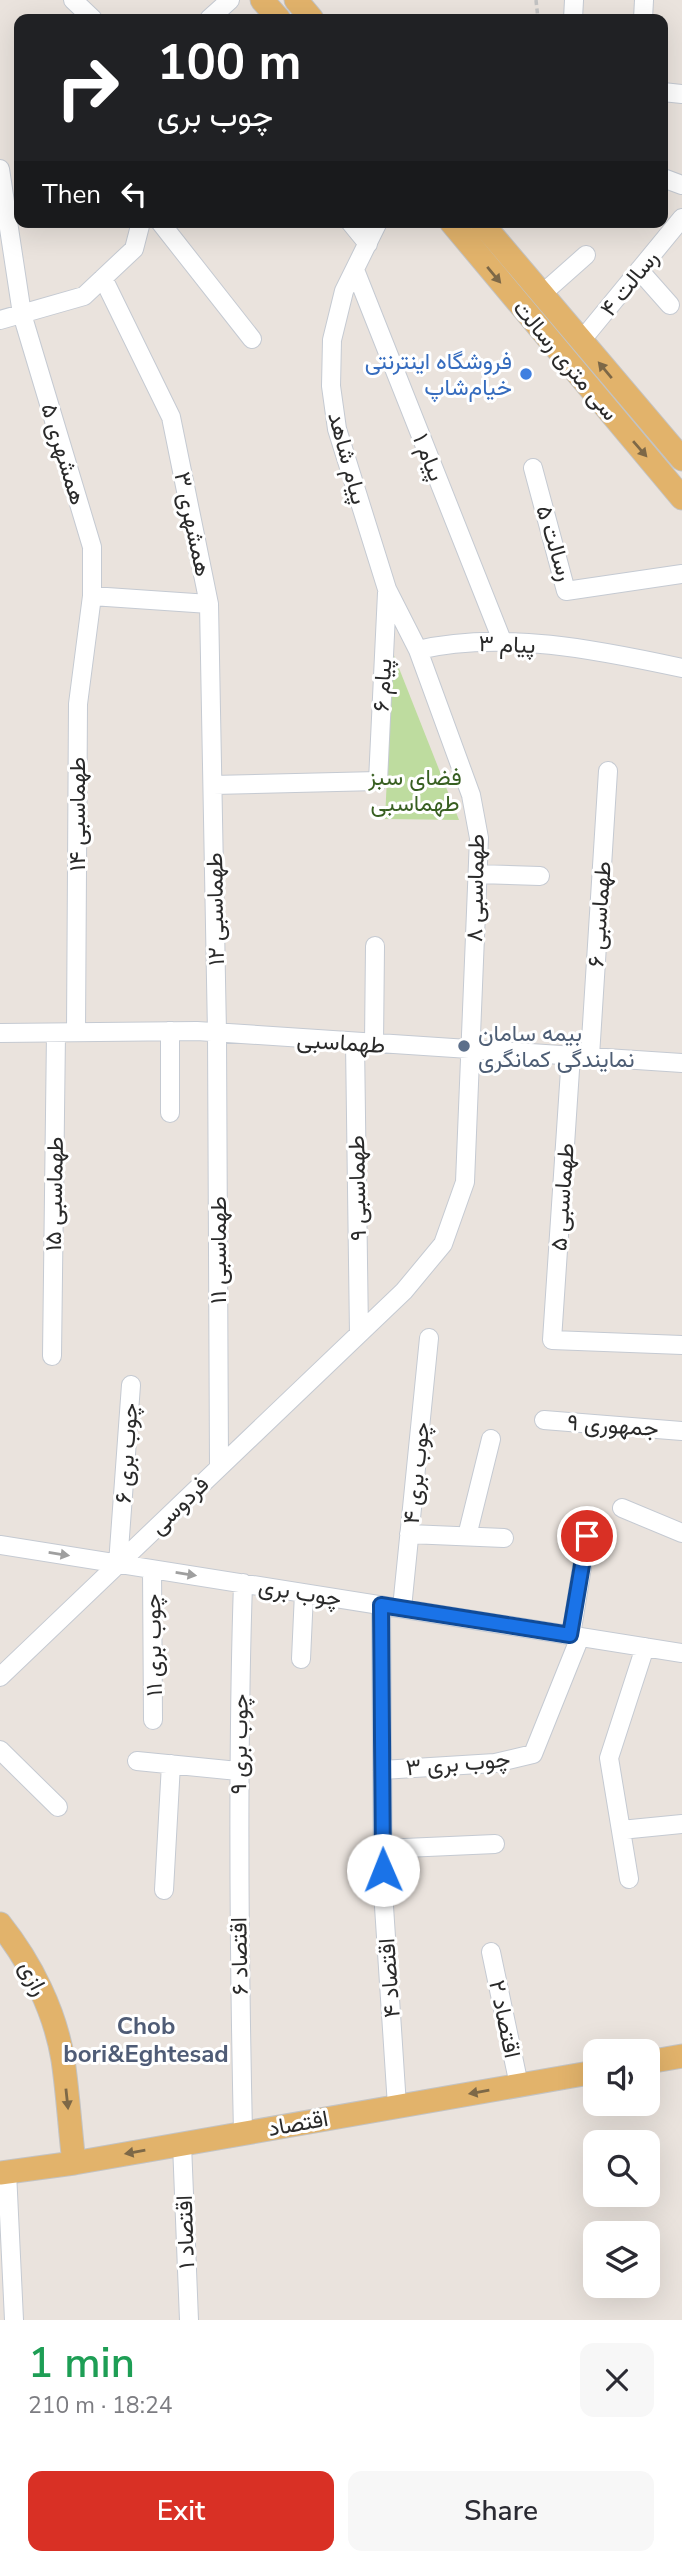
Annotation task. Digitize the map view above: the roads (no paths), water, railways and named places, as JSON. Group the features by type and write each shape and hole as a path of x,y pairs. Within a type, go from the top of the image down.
{"main road":[{"path":"262,0 275,14"},
{"path":"296,0 308,14"},
{"name":"سی متری رسالت","path":"456,228 682,498"},
{"name":"سی متری رسالت","path":"486,228 682,458"},
{"path":"617,422 636,406"},
{"name":"رازی","path":"0,1924 17,1946 45,1998 62,2058 74,2162"},
{"path":"660,2060 682,2056"},
{"name":"اقتصاد","path":"3,2172 182,2144 583,2073"}],"street":[{"path":"72,0 87,14"},
{"path":"215,14 230,0"},
{"name":"۵ همشهری","path":"0,169 22,314 92,547 92,596"},
{"name":"۴ رسالت","path":"582,341 680,221"},
{"path":"0,320 84,296 134,248 139,228"},
{"path":"165,228 252,339"},
{"path":"355,228 368,244"},
{"name":"پیام شاهد","path":"375,228 344,291 332,341 331,386 337,429 387,589 418,650"},
{"path":"542,294 586,256"},
{"name":"۱ پیام","path":"355,270 503,643"},
{"path":"639,270 670,304"},
{"name":"۳ همشهری","path":"103,278 171,418 209,604 213,785"},
{"name":"۵ رسالت","path":"533,468 566,591 682,574"},
{"name":"۶ پیام","path":"213,785 378,781 387,589"},
{"path":"92,596 209,604"},
{"name":"۱۴ طهماسبی","path":"76,1032 78,704 92,596"},
{"name":"۳ پیام","path":"418,650 443,644 503,643 597,650 682,668"},
{"name":"۸ طهماسبی","path":"359,1334 404,1291 443,1244 465,1182 479,838 471,795 418,650"},
{"name":"۶ طهماسبی","path":"590,1056 608,771"},
{"name":"۱۲ طهماسبی","path":"213,785 217,1033"},
{"path":"478,874 540,876"},
{"path":"374,1044 375,946"},
{"path":"170,1031 170,1113"},
{"name":"طهماسبی","path":"0,1033 217,1033 682,1063"},
{"name":"۱۵ طهماسبی","path":"51,1356 56,1033"},
{"name":"۱۱ طهماسبی","path":"217,1033 219,1467"},
{"name":"۹ طهماسبی","path":"355,1042 359,1334"},
{"name":"۵ طهماسبی","path":"571,1055 552,1340 682,1345"},
{"name":"فردوسی","path":"0,1677 359,1334"},
{"name":"۴ چوب بری","path":"402,1608 429,1338"},
{"name":"۶ چوب بری","path":"118,1564 131,1385"},
{"name":"۹ جمهوری","path":"544,1420 682,1431"},
{"path":"467,1536 491,1439"},
{"path":"622,1508 682,1533"},
{"path":"409,1534 504,1538"},
{"path":"575,1636 587,1536"},
{"name":"چوب بری","path":"0,1545 682,1653"},
{"name":"۱۱ چوب بری","path":"152,1569 153,1720"},
{"name":"۹ چوب بری","path":"239,1906 243,1583"},
{"path":"301,1659 304,1593"},
{"name":"۴ اقتصاد","path":"381,1605 382,1849 397,2106"},
{"name":"۳ چوب بری","path":"382,1770 495,1763 533,1754 575,1636"},
{"path":"629,1879 609,1758 645,1647"},
{"path":"0,1750 58,1807"},
{"path":"137,1761 239,1771"},
{"path":"164,1890 170,1765"},
{"path":"621,1830 682,1824"},
{"path":"382,1849 495,1844"},
{"name":"۶ اقتصاد","path":"239,1906 243,2133"},
{"name":"۲ اقتصاد","path":"491,1952 519,2085"},
{"name":"۱ اقتصاد","path":"182,2144 189,2320"},
{"path":"3,2172 14,2320"}],"place":[{"name":"فروشگاه اینترنتی خیام‌شاپ","path":"526,374"},
{"name":"بیمه سامان نمایندگی کمانگری","path":"464,1046"}],"district":[{"name":"Chob bori&Eghtesad","path":"146,2040"}],"park label":[{"name":"فضای سبز طهماسبی","path":"415,790"}]}
